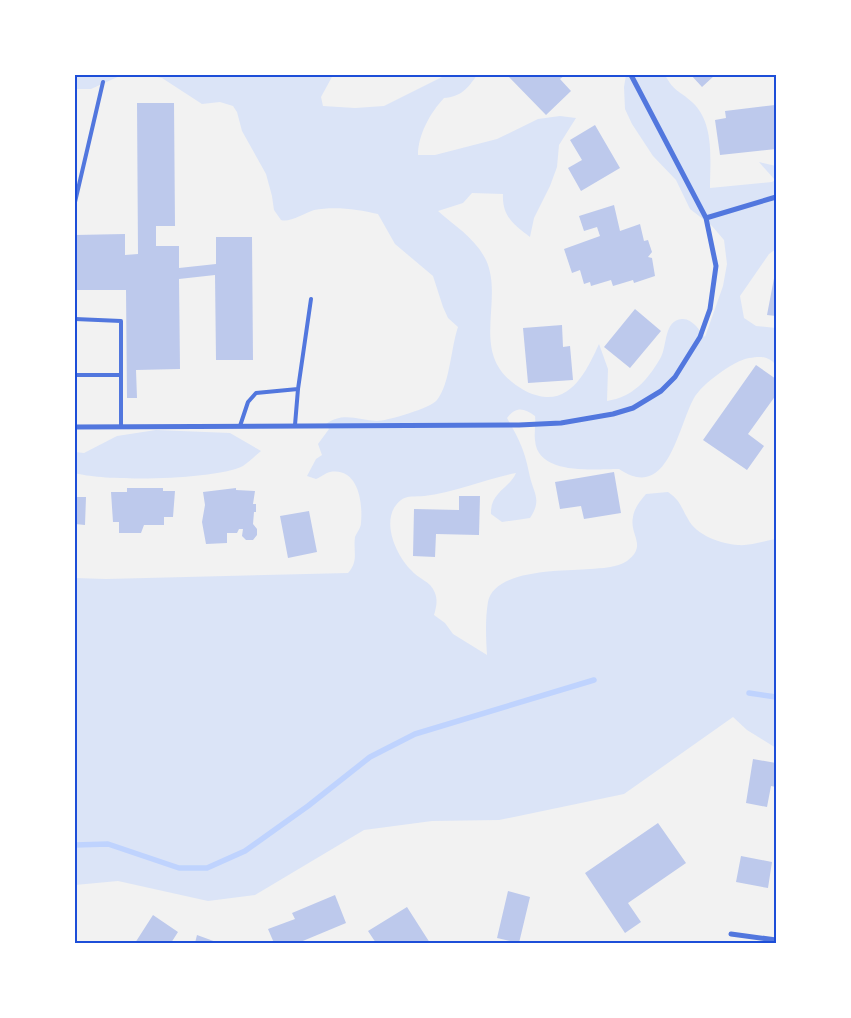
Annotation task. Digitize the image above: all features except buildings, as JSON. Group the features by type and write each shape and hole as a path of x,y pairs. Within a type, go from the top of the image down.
{"street":[{"path":"75,427 528,425 560,423 612,414 633,408 661,391 675,377 700,337 710,309 716,266 706,218 631,75"},
{"path":"706,218 776,197"},
{"path":"731,934 776,940"}],"lane":[{"path":"75,202 103,82"},
{"path":"295,425 311,299"},
{"path":"75,319 121,321 121,427"},
{"path":"75,375 121,375"},
{"path":"240,426 248,402 256,393 298,390"}],"shaded area":[{"path":"75,75 122,75 91,89 75,89"},
{"path":"147,75 333,75 321,97 323,106 355,108 384,106 446,75 477,75 460,94 444,98 434,110 420,140 418,155 435,155 497,139 538,119 560,116 576,118 559,145 557,167 534,218 530,237 510,219 504,208 503,194 472,193 463,203 438,211 471,239 486,260 491,275 492,291 491,340 493,355 500,369 520,388 532,394 546,397 565,393 572,387 585,371 599,344 608,369 607,401 625,396 639,386 651,373 661,357 669,329 676,320 686,319 695,325 705,337 723,286 727,264 724,240 712,226 690,209 676,180 653,156 632,124 625,109 624,87 626,75 665,75 668,81 692,102 699,111 705,120 710,142 710,188 772,182 775,180 759,162 776,166 776,249 769,254 740,296 744,318 756,326 776,328 776,365 764,357 742,360 727,368 704,386 694,398 668,458 660,469 649,476 636,477 619,469 569,468 546,460 538,452 535,440 535,416 524,410 517,410 507,418 524,453 536,497 536,506 530,518 502,522 491,514 493,501 516,473 447,492 403,498 394,507 390,525 395,545 405,563 433,589 437,602 434,615 445,623 453,634 487,655 487,609 493,591 503,583 531,574 609,567 627,561 633,555 637,545 632,523 634,514 638,504 646,494 668,492 678,501 697,530 717,541 743,545 776,539 776,748 747,730 733,717 624,794 499,820 432,821 364,830 255,895 208,901 118,881 75,885 75,578 106,579 348,573 355,556 355,537 361,525 361,505 357,488 353,480 339,472 330,472 316,479 307,476 316,459 322,455 318,444 329,429 325,425 337,418 344,417 382,420 408,414 433,403 437,400 445,385 458,327 448,318 433,276 395,244 378,214 354,209 330,208 314,210 293,219 281,220 274,210 266,174 242,131 237,112 233,106 220,102 202,104 162,78"},
{"path":"156,430 230,433 261,451 243,466 229,471 186,477 110,478 75,473 75,452 84,453 117,436"}],"waterway":[{"path":"75,845 108,844 179,868 207,868 245,851 308,806 370,757 415,734 594,680"},
{"path":"749,693 776,697"}]}
